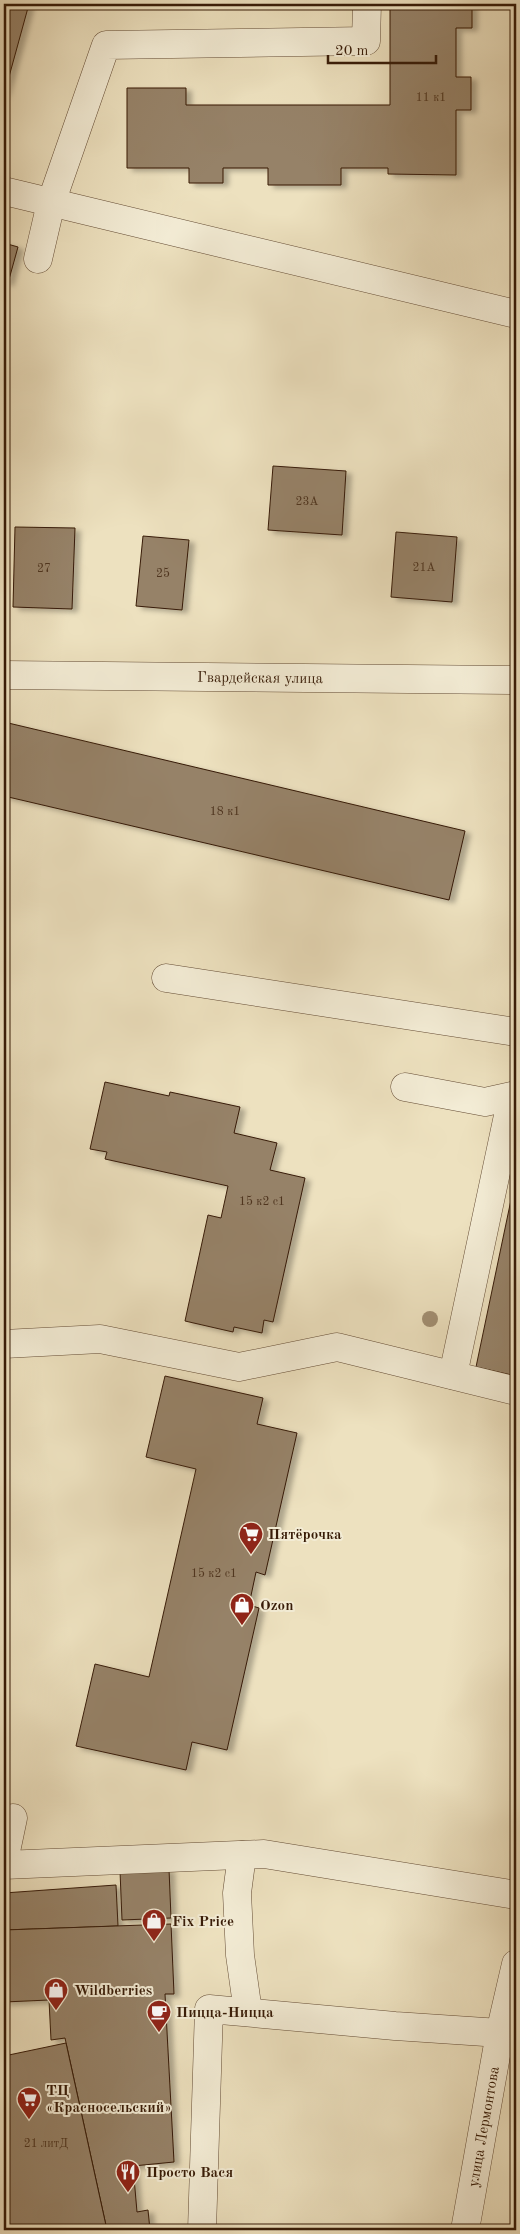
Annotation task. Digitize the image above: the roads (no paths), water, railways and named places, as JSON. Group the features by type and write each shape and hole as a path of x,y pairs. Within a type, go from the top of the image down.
{"street":[{"path":"38,259 51,203 106,45 366,41 367,4"},
{"path":"4,191 516,313 516,320"},
{"name":"Гвардейская улица","path":"4,674 516,680"},
{"path":"166,978 516,1032"},
{"path":"405,1087 485,1102 514,1096 453,1375"},
{"path":"4,1344 100,1339 240,1368 337,1347 516,1391"},
{"path":"13,1818 4,1863 264,1854 516,1895"},
{"path":"242,1855 237,1893 240,1955 248,2012"},
{"name":"улица Лермонтова","path":"465,2230 500,2033 516,1964"},
{"path":"202,2230 209,2009 395,2026 500,2033"}],"place":[{"name":"Пятёрочка","path":"251,1555"},
{"name":"Ozon","path":"242,1626"},
{"name":"Fix Price","path":"154,1942"},
{"name":"Wildberries","path":"56,2011"},
{"name":"Пицца-Ницца","path":"159,2033"},
{"name":"ТЦ «Красносельский»","path":"29,2120"},
{"name":"Просто Вася","path":"128,2193"}]}
